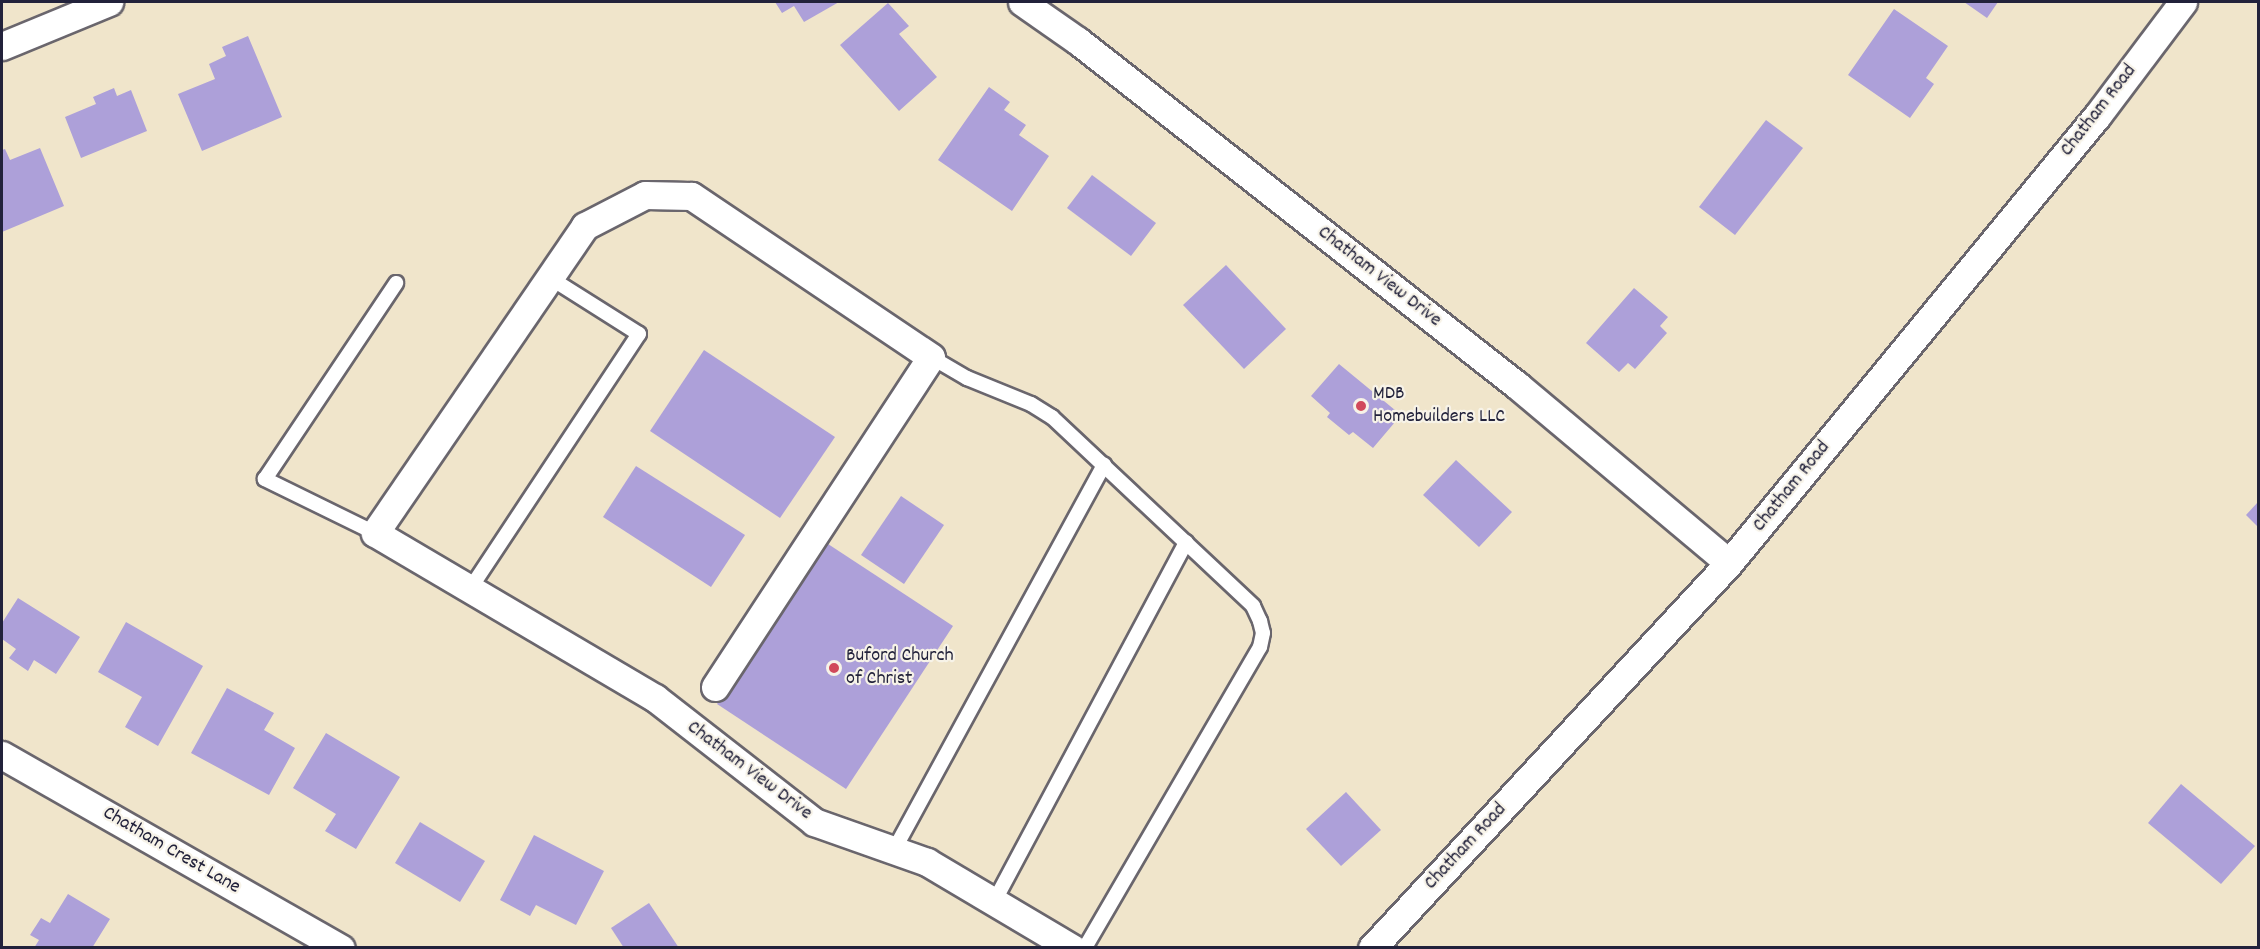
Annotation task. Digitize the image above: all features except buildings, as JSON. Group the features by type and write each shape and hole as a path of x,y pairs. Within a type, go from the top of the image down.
{"street":[{"path":"2,46 108,2"},
{"name":"Chatham View Drive","path":"1022,2 1078,41 1518,386 1729,563"},
{"name":"Chatham Road","path":"1372,948 1729,563 2097,116 2183,2"},
{"path":"375,533 585,226 645,195 691,196 931,357 715,687"},
{"name":"Chatham View Drive","path":"375,533 655,699 814,822 927,862 1072,948"},
{"name":"Chatham Crest Lane","path":"5,765 341,948"}],"lane":[{"path":"470,590 639,334 549,278"},
{"path":"375,533 265,479 396,283"},
{"path":"931,357 967,378 1031,404 1052,417 1253,606 1263,633 1260,647 1085,948"},
{"path":"894,850 1104,465"},
{"path":"994,902 1186,542"}],"place":[{"name":"MDB Homebuilders LLC","path":"1361,406"},
{"name":"Buford Church of Christ","path":"834,668"}]}
